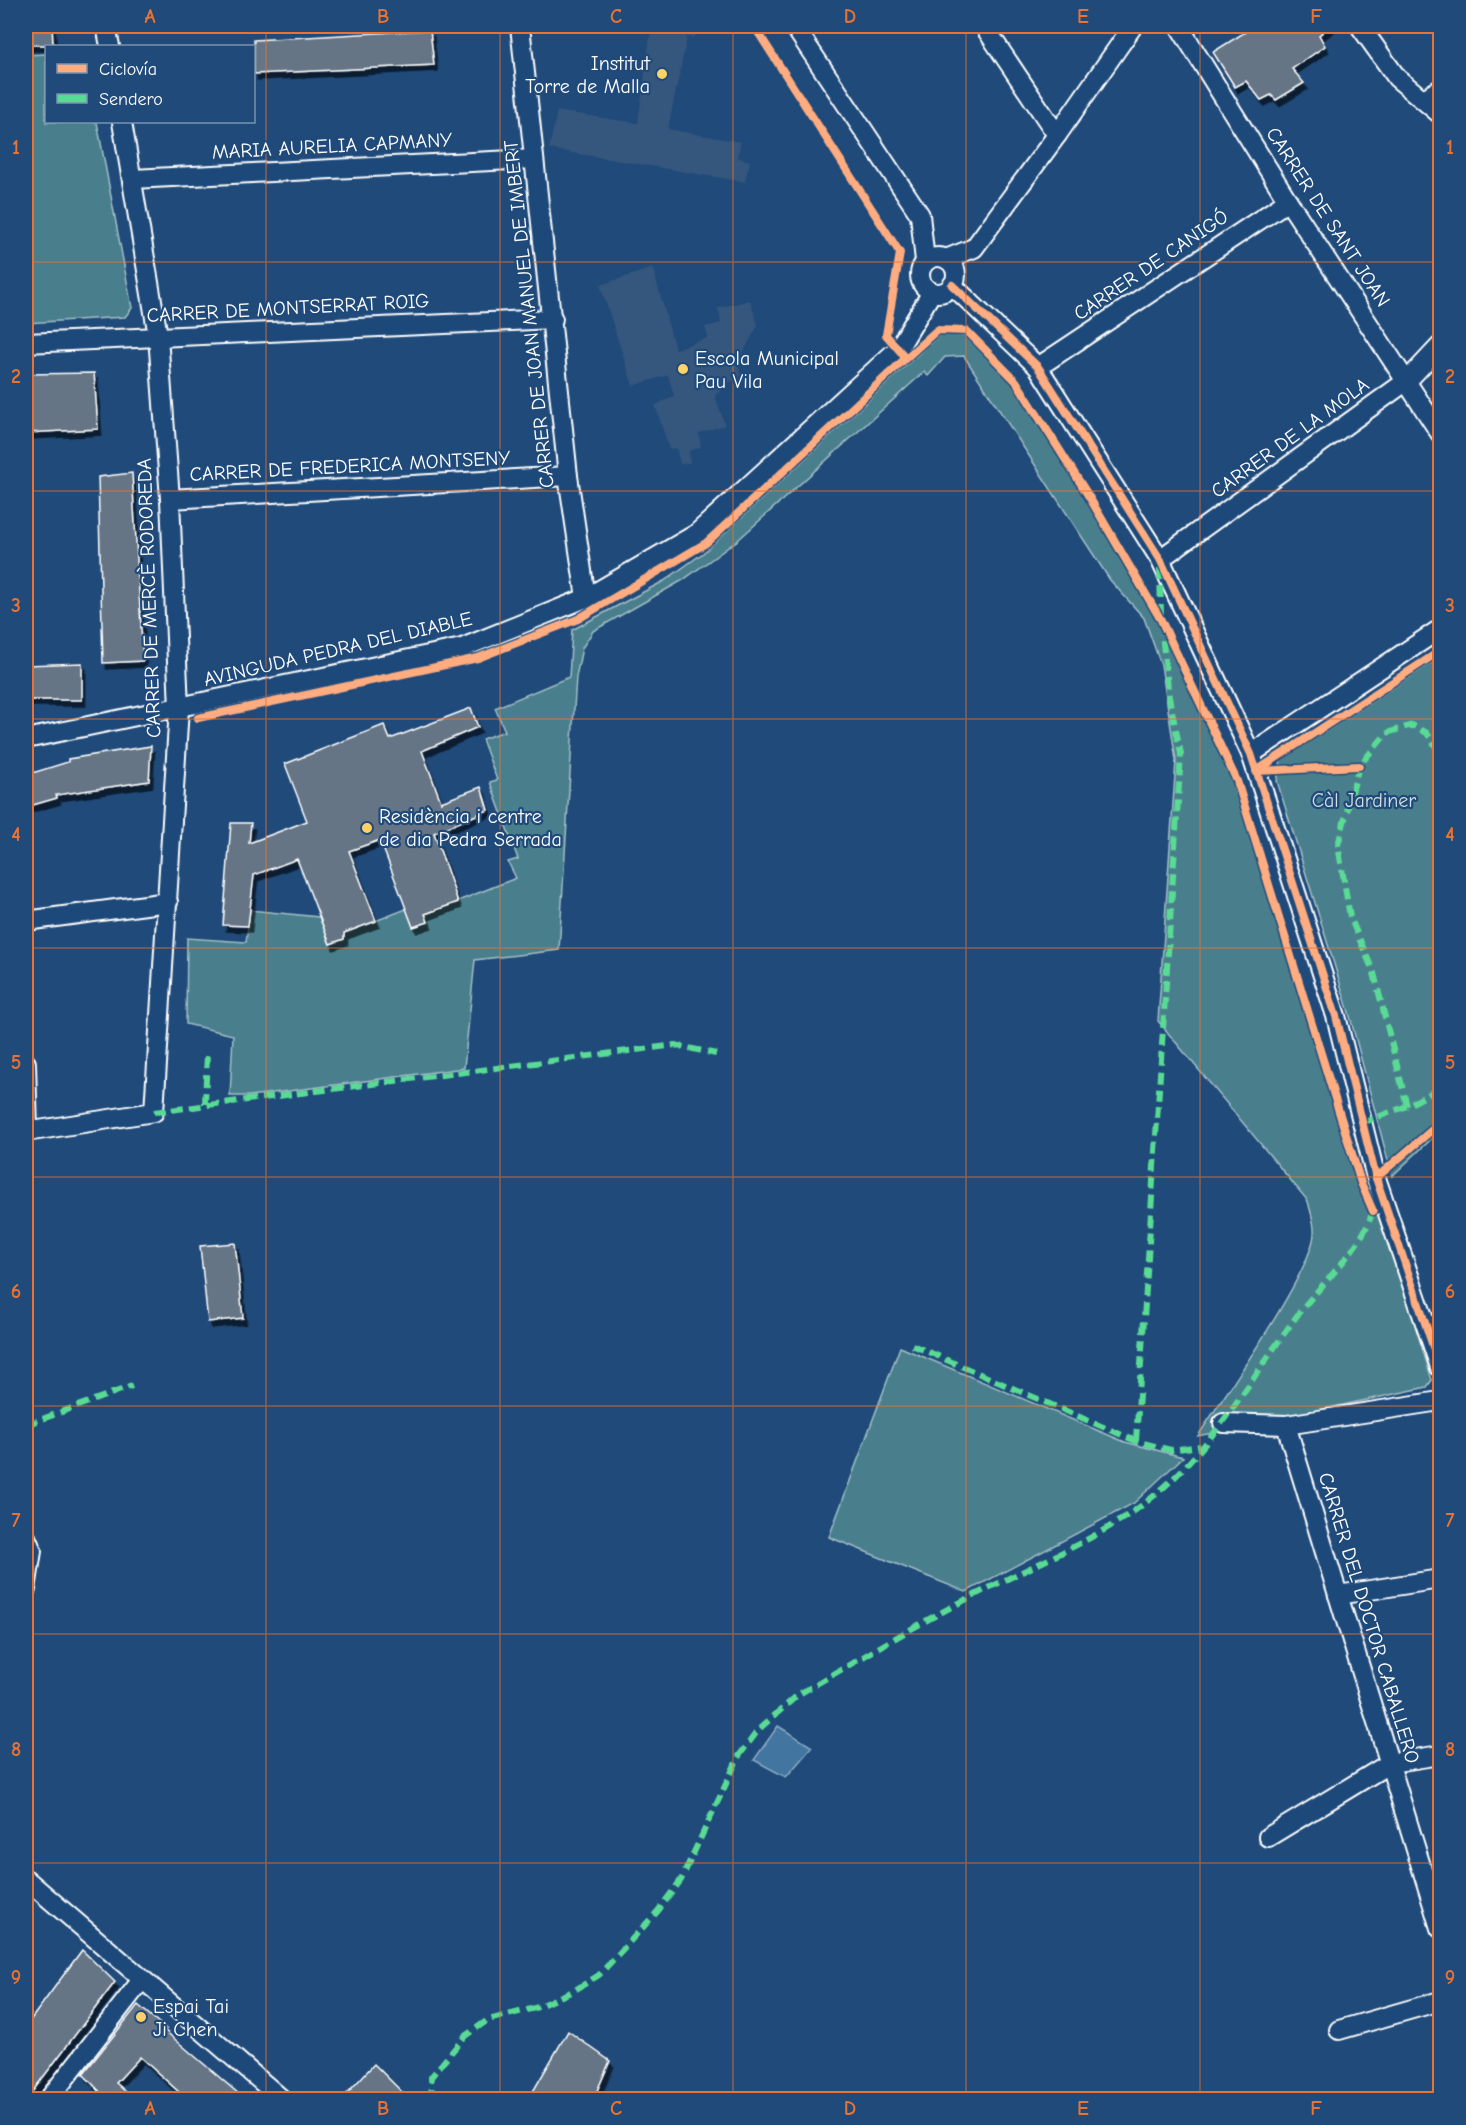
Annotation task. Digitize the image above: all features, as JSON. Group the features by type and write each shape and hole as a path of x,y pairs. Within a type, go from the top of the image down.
{"street":[{"path":"106,26 110,45"},
{"name":"CARRER DE JOAN MANUEL DE IMBERT","path":"520,26 568,476 586,598"},
{"path":"794,26 920,215 926,261"},
{"path":"984,26 1058,135"},
{"path":"946,258 955,267 956,274 952,285 942,292 932,292 922,285 920,279 919,272 926,261 937,256 946,258 974,248 1058,135 1133,26"},
{"name":"CARRER DE SANT JOAN","path":"1179,26 1288,201 1408,380 1440,432"},
{"path":"1359,26 1397,78 1440,114"},
{"path":"1424,99 1440,89"},
{"name":"CARRER DE MERCÈ RODOREDA","path":"27,1132 154,1112 179,708 170,499 158,336 122,123"},
{"name":"MARIA AURELIA CAPMANY","path":"132,179 534,159"},
{"name":"CARRER DE CANIGÓ","path":"1038,367 1288,201"},
{"path":"952,285 1038,367 1160,559 1251,754 1336,1016 1376,1178 1440,1367"},
{"name":"AVINGUDA PEDRA DEL DIABLE","path":"26,739 462,648 586,598 696,534 898,348 932,292"},
{"name":"CARRER DE MONTSERRAT ROIG","path":"26,343 553,319"},
{"name":"CARRER DE LA MOLA","path":"1160,559 1408,380 1440,346"},
{"name":"CARRER DE FREDERICA MONTSENY","path":"170,499 568,476"},
{"path":"1251,754 1440,629"},
{"path":"26,921 168,902"},
{"path":"26,1063 27,1132"},
{"path":"1223,1424 1286,1425 1440,1401"},
{"name":"CARRER DEL DOCTOR CABALLERO","path":"1286,1425 1440,1928"},
{"path":"26,1537 32,1551 26,1589"},
{"path":"1338,1595 1440,1579"},
{"path":"1268,1837 1390,1763 1440,1755"},
{"path":"26,1879 141,1981 283,2100"},
{"path":"50,2099 141,1981"},
{"path":"1340,2030 1440,2001"}],"shaded area":[{"name":"Institut Torre de Malla","path":"623,26 697,26 695,37 687,37 668,129 741,142 737,157 750,161 745,182 549,149 557,111 638,123 651,29"},
{"name":"Escola Municipal Pau Vila","path":"653,268 675,349 708,338 705,327 721,323 718,308 750,300 758,325 738,363 742,379 729,382 715,396 725,425 699,433 701,447 689,451 690,463 680,464 676,448 669,449 655,405 674,396 668,375 633,386 600,285"},
{"path":"778,1726 812,1747 786,1777 754,1760"}],"green space":[{"path":"45,54 45,123 97,123 132,308 125,317 26,323 26,55"},
{"path":"940,334 965,336 1014,384 1139,579 1171,638 1209,717 1241,796 1362,1193 1380,1209 1432,1380 1427,1387 1198,1436 1265,1334 1299,1275 1310,1251 1314,1233 1313,1221 1308,1201 1158,1021 1176,760 1161,665 1144,618 1110,580 964,356 945,357 928,376 924,372 738,540 683,580 593,631 582,648 576,677 559,950 475,960 464,1068 250,1096 230,1096 233,1035 186,1024 187,938 246,942 250,910 319,917 330,944 344,939 344,933 406,909 428,922 425,914 516,878 508,862 518,859 490,782 497,780 482,739 505,731 495,708 569,677 572,630 664,581 703,553"},
{"name":"Càl Jardiner","path":"1440,657 1440,1131 1392,1176 1348,1009 1277,781 1281,760"},
{"path":"900,1347 1125,1442 1183,1457 1134,1503 966,1592 829,1537"}],"building":[{"path":"26,26 52,26 53,45 26,45"},
{"path":"1255,26 1330,26 1319,35 1325,46 1292,69 1304,83 1276,100 1271,95 1261,100 1246,81 1235,87 1213,52"},
{"path":"430,30 434,65 255,74 254,40"},
{"path":"94,373 98,429 26,433 26,374"},
{"path":"132,473 143,661 103,663 98,477"},
{"path":"82,663 82,700 26,700 26,665"},
{"name":"Residència i centre de dia Pedra Serrada","path":"471,708 478,727 422,751 441,802 481,787 488,810 434,833 458,902 425,914 428,922 413,927 380,840 349,851 376,921 344,933 344,939 330,944 297,859 254,875 248,926 223,925 231,823 251,823 249,843 307,821 285,764 384,725 390,739"},
{"path":"151,746 149,781 56,795 57,798 26,807 26,775 68,762 68,759"},
{"path":"235,1243 243,1318 208,1322 200,1246"},
{"path":"82,1950 115,1982 26,2100 26,2026"},
{"path":"138,2005 246,2100 188,2100 140,2057 116,2083 135,2100 108,2100 83,2074"},
{"path":"568,2031 610,2061 593,2100 528,2100"},
{"path":"374,2064 410,2100 341,2100"}],"marked path":[{"path":"1160,568 1161,616"},
{"path":"1136,1441 1181,754 1169,697 1162,634"},
{"path":"1407,1106 1374,973 1350,917 1338,845 1359,766 1387,733 1412,725 1427,733 1440,753"},
{"path":"154,1112 675,1045 716,1054"},
{"path":"205,1104 207,1053"},
{"path":"1362,1123 1407,1106 1440,1088"},
{"path":"432,2100 431,2077 465,2036 488,2020 535,2008 575,1990 599,1975 658,1911 681,1880 739,1756 759,1729 799,1694 944,1611 1100,1532 1121,1520 1166,1486 1188,1464 1227,1416 1299,1313 1354,1248 1370,1219 1373,1206"},
{"path":"912,1345 1136,1441 1171,1450 1200,1446"},
{"path":"26,1425 132,1386"}],"cycle path":[{"path":"754,26 900,253 886,335 906,358 937,330 967,331 1016,381 1088,495 1161,620 1237,781 1361,1183 1373,1211"},
{"path":"952,285 1038,367 1160,559 1251,754 1336,1016 1376,1178 1440,1367"},
{"path":"198,718 478,658 578,619 706,543 906,358"},
{"path":"1359,766 1256,771 1440,651"},
{"path":"1376,1178 1440,1123"}],"place":[{"name":"Institut Torre de Malla","path":"662,74"},
{"name":"Escola Municipal Pau Vila","path":"683,369"},
{"name":"Residència i centre de dia Pedra Serrada","path":"367,828"},
{"name":"Espai Tai Ji Chen","path":"141,2017"}]}
